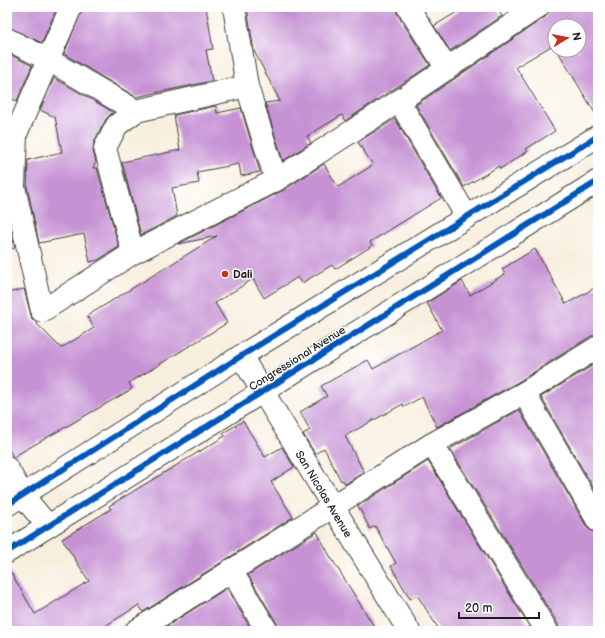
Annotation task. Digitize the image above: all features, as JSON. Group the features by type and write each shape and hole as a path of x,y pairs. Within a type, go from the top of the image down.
{"street":[{"path":"70,7 16,134 14,187 42,311 133,253 276,180 447,69 531,9"},
{"path":"234,7 247,86 276,180"},
{"path":"408,7 447,69"},
{"path":"7,39 47,59 136,111"},
{"path":"133,253 105,148 117,125 136,111 247,86"},
{"path":"399,101 467,217"},
{"path":"15,500 241,356 598,136"},
{"name":"Congressional Avenue","path":"7,552 598,181"},
{"path":"141,630 231,570 432,444 524,393 598,347"},
{"name":"San Nicolas Avenue","path":"241,356 408,631"},
{"path":"524,393 598,521"},
{"path":"432,444 547,631"},
{"path":"7,468 15,500 48,526"},
{"path":"231,570 268,631"}],"building":[{"path":"7,7 57,7 42,43 7,27"},
{"path":"83,7 206,7 213,49 206,50 212,81 136,97 64,54"},
{"path":"247,7 396,7 397,14 430,65 345,121 342,115 307,136 311,143 283,161 265,103 280,101 254,51"},
{"path":"465,7 496,7 502,16 450,51 434,26"},
{"path":"554,7 598,7 598,118 562,58 587,58 587,18 547,18 547,49 516,67 555,131 526,149 528,151 500,169 499,166 464,187 416,105 545,17"},
{"path":"7,53 32,66 17,101 7,97"},
{"path":"54,78 113,112 106,119 94,142 93,151 96,162 93,168 97,168 119,247 98,260 90,262 84,234 39,243 27,186 28,160 62,152 55,117 40,110"},
{"path":"216,106 217,113 241,108 260,172 241,176 239,164 197,172 199,183 172,188 177,216 141,235 122,162 180,150 174,115"},
{"path":"395,119 441,198 370,242 372,246 335,269 332,265 302,283 298,277 264,298 253,279 215,303 227,323 129,383 132,389 13,457 7,446 7,293 24,289 32,319 61,348 94,328 87,316 217,236 178,244 282,191 324,164 338,187 373,165 358,142"},
{"path":"7,213 15,248 7,250"},
{"path":"535,249 566,304 598,286 598,335 591,336 518,382 437,427 422,397 404,407 403,404 345,436 364,472 345,484 343,480 341,481 324,448 315,454 303,434 310,430 300,412 327,396 321,386 368,360 373,369 442,330 427,303 462,281 470,295 505,274 502,269"},
{"path":"598,362 598,496 541,397"},
{"path":"519,410 587,527 592,532 598,533 598,631 559,631 558,624 450,449"},
{"path":"243,421 265,457 282,447 294,467 271,482 293,517 143,612 139,605 97,631 7,631 7,566 35,614 89,581 62,539 111,509 109,506 225,436 223,433"},
{"path":"428,461 532,631 440,631 417,595 410,599 391,566 396,563 375,526 370,529 358,506"},
{"path":"317,532 330,556 377,631 279,631 278,625 248,575"},
{"path":"227,588 252,631 159,631"}],"cycle path":[{"path":"7,505 241,356 598,136"},
{"path":"7,552 598,181"}],"place":[{"name":"Dali","path":"225,274"}]}
